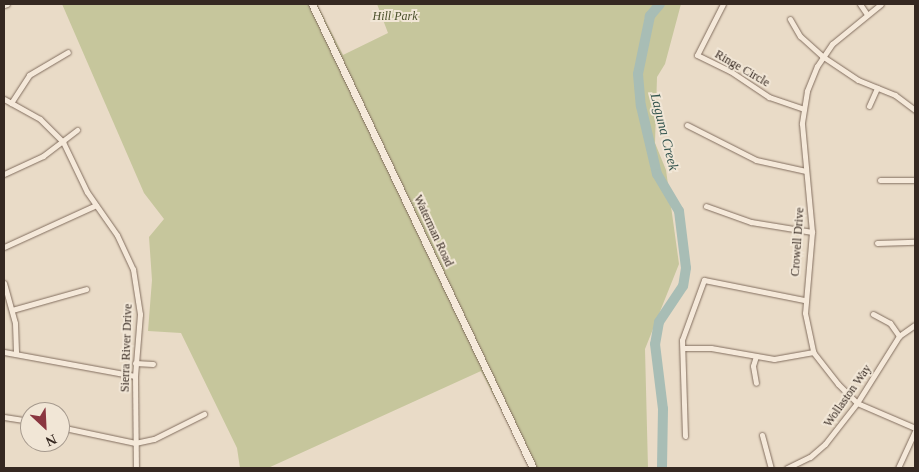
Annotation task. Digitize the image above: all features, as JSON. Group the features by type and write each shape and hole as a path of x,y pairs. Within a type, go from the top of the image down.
{"main road":[{"name":"Waterman Road","path":"312,4 533,468"}],"street":[{"name":"Ringe Circle","path":"723,4 697,56 730,71 769,96 803,109"},
{"path":"860,4 866,13"},
{"name":"Crowell Drive","path":"881,4 866,13 841,34 822,56 811,78 803,109 806,171 812,204 812,232 804,300 813,352 838,384 857,403 915,430"},
{"path":"790,19 800,36 822,56 858,80 900,98 915,110"},
{"path":"12,103 29,75 68,52"},
{"path":"869,106 877,88"},
{"name":"Sierra River Drive","path":"4,99 40,118 64,142 96,205 123,247 137,285 140,314 135,363 136,468"},
{"path":"687,125 756,160 806,171"},
{"path":"4,174 44,156 77,130"},
{"path":"880,180 915,180"},
{"path":"4,247 96,205"},
{"path":"706,206 751,222 812,232"},
{"path":"877,243 915,242"},
{"path":"685,436 683,334 704,280 804,300"},
{"path":"4,283 16,332 16,353"},
{"path":"12,310 86,289"},
{"path":"873,314 890,323 899,336"},
{"name":"Wollaston Way","path":"787,468 820,449 857,403 899,336 915,325"},
{"path":"683,348 711,348 756,356 781,358 806,350 813,352"},
{"path":"4,352 135,376"},
{"path":"756,356 753,366 756,383"},
{"path":"135,363 153,364"},
{"path":"70,430 135,442 154,439 204,414"},
{"path":"4,417 20,419"},
{"path":"898,468 915,430"},
{"path":"762,435 771,468"}],"green space":[{"name":"Hill Park","path":"62,4 317,4 343,55 388,33 377,4 681,4 665,64 657,77 655,143 666,170 679,264 645,349 648,468 531,468 481,371 268,468 240,468 237,448 181,333 148,331 152,280 149,237 164,219 144,193"}],"waterway":[{"name":"Laguna Creek","path":"660,4 650,16 638,74 641,106 657,174 679,211 686,268 683,286 659,322 655,344 663,409 662,468"}]}
